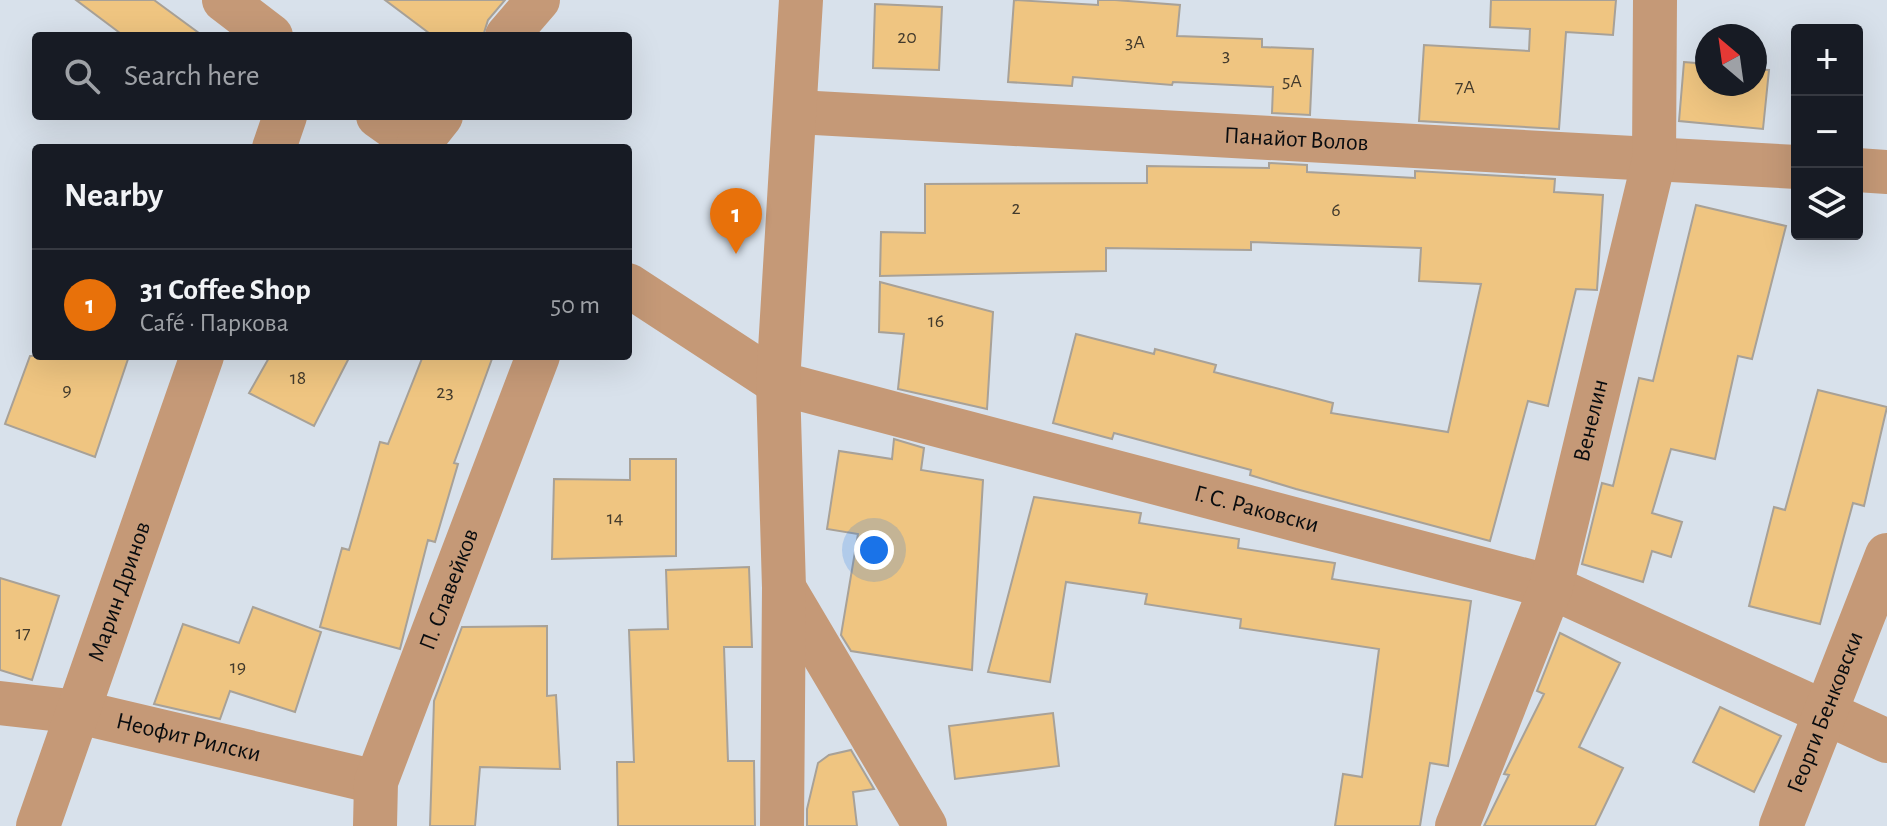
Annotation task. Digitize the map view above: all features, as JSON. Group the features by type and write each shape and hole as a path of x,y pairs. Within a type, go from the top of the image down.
{"street":[{"path":"224,0 266,32"},
{"path":"510,32 538,0"},
{"path":"782,826 784,588 778,383 797,112 801,0"},
{"name":"Венелин","path":"1457,826 1551,587 1654,160 1655,0"},
{"name":"Панайот Волов","path":"797,112 1791,167"},
{"path":"275,144 284,120"},
{"path":"388,120 427,136"},
{"path":"1863,170 1887,172"},
{"name":"Г. С. Раковски","path":"632,288 778,383 1551,587 1887,741"},
{"name":"Марин Дринов","path":"38,826 201,360"},
{"name":"П. Славейков","path":"375,826 376,782 536,360"},
{"name":"Георги Бенковски","path":"1781,826 1887,555"},
{"path":"784,588 925,826"},
{"name":"Неофит Рилски","path":"0,703 79,712 376,782"}],"building":[{"path":"76,0 154,0 198,32 119,32"},
{"path":"385,0 505,0 488,20 484,32 428,32"},
{"path":"1014,0 1098,5 1098,0 1115,0 1180,5 1177,36 1262,39 1262,47 1313,49 1310,115 1272,113 1273,87 1173,82 1172,85 1073,77 1072,86 1008,82"},
{"path":"1491,0 1616,0 1613,35 1566,32 1559,129 1419,121 1424,45 1529,51 1530,29 1490,27"},
{"path":"875,4 942,7 939,70 873,68"},
{"path":"1684,62 1695,63 1695,96 1766,96 1763,129 1679,121"},
{"path":"1269,163 1307,165 1307,172 1415,178 1415,171 1555,179 1554,192 1603,195 1597,290 1576,289 1548,406 1528,401 1490,541 1296,489 1250,475 1251,470 1114,433 1112,439 1053,423 1076,334 1154,354 1155,349 1216,365 1214,372 1333,403 1331,413 1448,432 1481,284 1419,281 1421,248 1251,242 1251,250 1106,248 1106,271 880,276 881,232 925,233 925,184 1147,183 1147,166 1269,168"},
{"path":"1696,205 1786,226 1752,359 1738,356 1715,459 1671,449 1652,513 1682,522 1671,557 1652,551 1643,582 1582,564 1602,483 1613,486 1639,378 1653,381"},
{"path":"880,282 993,312 987,409 898,389 904,334 879,332"},
{"path":"30,356 32,360 128,360 95,457 5,424"},
{"path":"268,360 348,360 314,426 249,393"},
{"path":"421,360 492,360 454,463 458,464 435,542 428,540 400,649 320,627 342,548 349,550 380,442 388,444"},
{"path":"1818,390 1887,407 1864,506 1853,503 1820,624 1749,606 1774,507 1785,510"},
{"path":"894,439 924,448 921,470 983,480 972,670 851,651 841,635 858,534 827,529 839,451 892,459"},
{"path":"630,459 676,459 676,556 552,559 554,479 630,480"},
{"path":"1034,497 1141,513 1139,523 1239,539 1238,548 1335,563 1332,579 1471,601 1448,766 1430,763 1420,826 1335,826 1343,774 1362,777 1379,649 1240,628 1241,619 1145,604 1147,594 1066,582 1050,682 988,672"},
{"path":"749,567 752,647 724,647 728,761 754,761 755,826 618,826 617,762 634,762 629,630 668,629 666,570"},
{"path":"0,578 59,596 32,680 0,670"},
{"path":"253,607 321,632 295,712 230,691 220,719 154,704 183,624 239,643"},
{"path":"547,626 547,696 556,695 560,769 480,767 475,826 430,826 434,701 462,627"},
{"path":"1560,633 1620,663 1579,747 1623,768 1595,826 1484,826 1509,775 1504,774 1544,694 1537,691"},
{"path":"1720,707 1781,736 1754,792 1693,762"},
{"path":"1053,713 1059,766 955,779 949,726"},
{"path":"851,750 874,789 853,792 857,826 807,826 807,809 818,763 829,755"}],"place":[{"name":"31 Coffee Shop","path":"736,254"}]}
